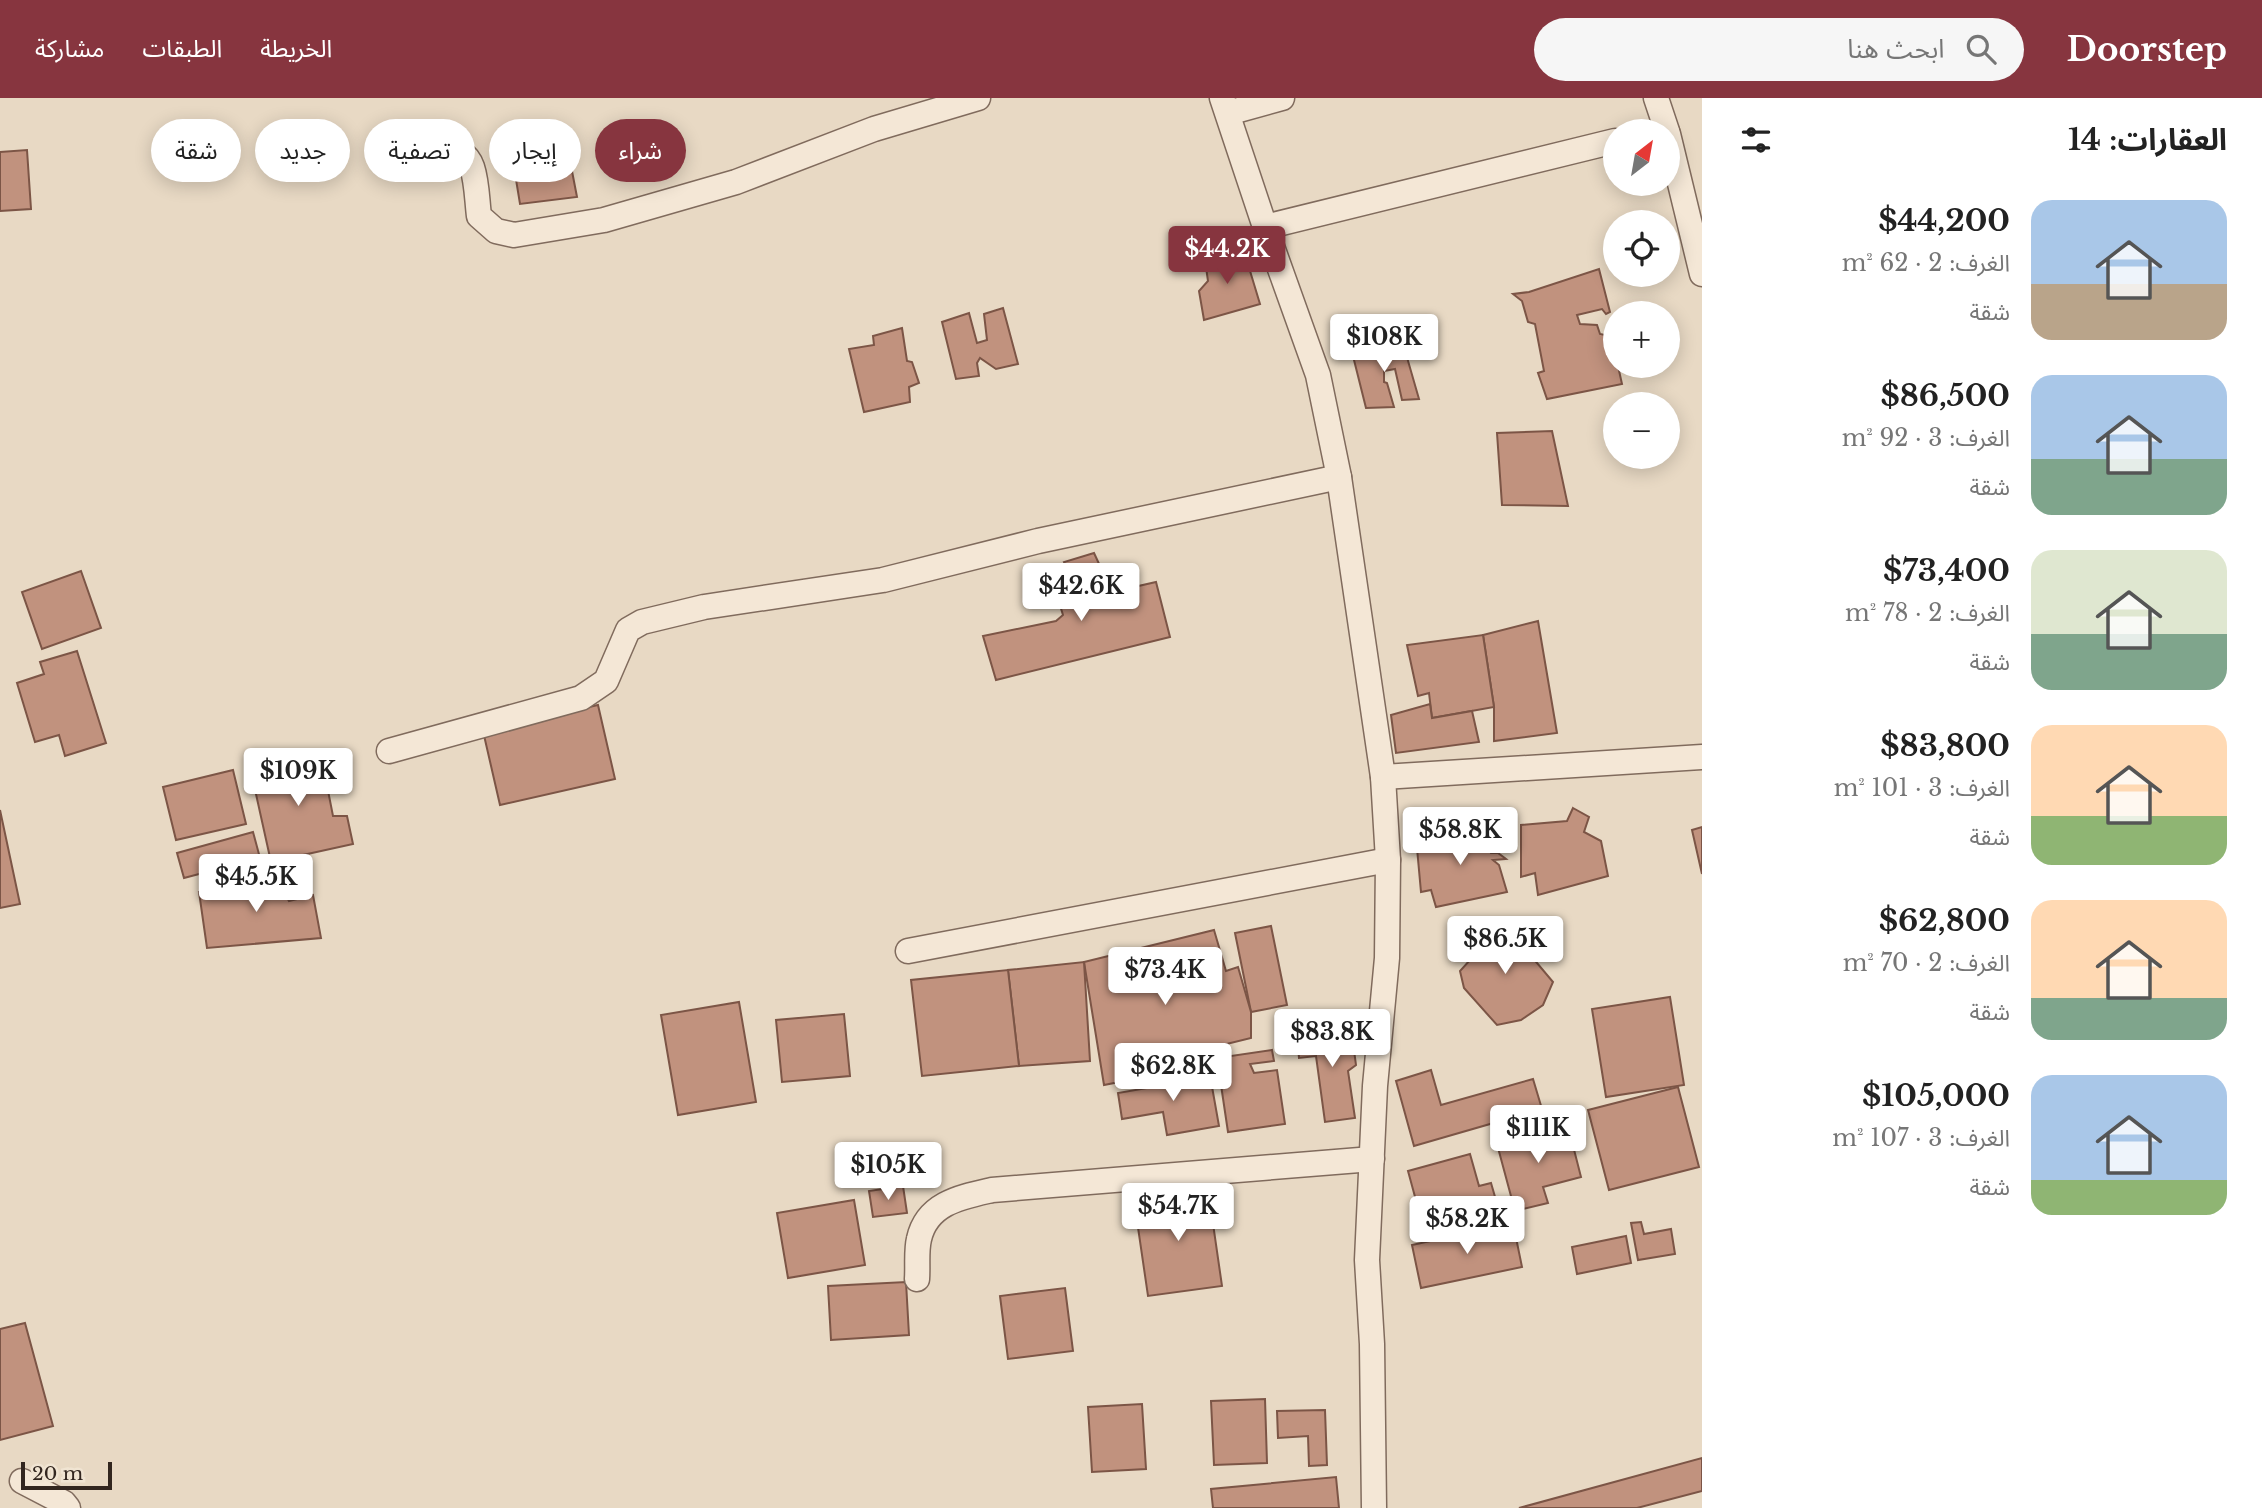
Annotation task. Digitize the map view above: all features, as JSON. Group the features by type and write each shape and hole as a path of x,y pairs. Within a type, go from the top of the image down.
{"street":[{"path":"474,182 479,216 496,231 514,235 604,220 736,182 874,129 978,98"},
{"path":"1282,98 1225,105 1318,374 1339,477 1383,777 1388,860 1387,958 1375,1086 1367,1260 1373,1344 1374,1508"},
{"path":"1656,98 1662,119"},
{"path":"1265,227 1603,144"},
{"path":"1680,189 1702,274"},
{"path":"389,751 581,698 606,681 628,630 642,622 704,607 883,580 1038,541 1339,477"},
{"path":"1383,777 1702,757"},
{"path":"908,951 1388,860"},
{"path":"917,1279 918,1240 928,1217 954,1198 992,1190 1372,1159"},
{"path":"22,1481 64,1503 68,1508"}],"building":[{"path":"27,150 31,209 0,211 0,152"},
{"path":"516,182 574,182 577,197 520,204"},
{"path":"1244,251 1260,304 1204,320 1199,291 1208,281 1206,267 1188,266 1189,264"},
{"path":"1599,269 1607,301 1603,301 1603,310 1577,315 1580,324 1597,325 1600,334 1603,335 1603,378 1621,378 1622,384 1547,399 1538,373 1544,371 1535,324 1528,322 1522,301 1513,294 1529,292"},
{"path":"1003,308 1018,364 996,369 980,358 977,363 979,376 956,379 942,322 969,313 977,343 987,340 984,314"},
{"path":"902,328 907,361 912,362 919,383 909,387 910,402 864,412 849,349 874,345 873,336"},
{"path":"1402,340 1419,399 1402,400 1395,369 1384,371 1384,382 1387,383 1394,407 1366,408 1352,352"},
{"path":"1552,431 1568,506 1502,505 1497,433"},
{"path":"1094,553 1112,592 1156,582 1170,637 996,680 983,636 1056,621 1063,615 1057,596 1046,595 1038,582 1058,576 1064,584 1072,579 1064,562"},
{"path":"81,571 101,628 42,649 22,592"},
{"path":"1538,621 1557,733 1494,741 1494,707 1483,635"},
{"path":"1483,635 1494,707 1432,718 1429,693 1418,696 1407,645"},
{"path":"77,651 106,743 65,756 59,735 35,742 17,683 44,674 40,662"},
{"path":"1430,704 1432,718 1472,711 1479,742 1396,753 1391,715"},
{"path":"598,705 615,779 500,805 483,731"},
{"path":"320,750 333,816 347,816 353,844 271,862 250,767"},
{"path":"233,770 246,824 176,840 163,787"},
{"path":"1573,808 1589,817 1584,832 1601,841 1608,876 1538,895 1535,873 1521,877 1521,825 1567,821"},
{"path":"0,810 20,904 0,908"},
{"path":"1471,822 1494,838 1487,847 1491,853 1498,853 1506,859 1493,860 1499,865 1507,892 1436,907 1431,890 1421,892 1416,837 1461,839"},
{"path":"1702,827 1702,874 1692,830"},
{"path":"253,832 260,858 184,878 177,853"},
{"path":"274,873 289,901 313,895 321,938 207,948 199,892"},
{"path":"1519,922 1536,942 1526,950 1553,982 1543,1005 1521,1020 1497,1025 1464,988 1460,971 1471,959 1461,946 1485,932 1495,941"},
{"path":"1271,926 1287,1005 1251,1012 1235,933"},
{"path":"1214,930 1226,971 1238,967 1251,1012 1251,1038 1198,1051 1200,1066 1104,1085 1084,962"},
{"path":"1084,962 1090,1061 1019,1066 1008,970"},
{"path":"1008,970 1019,1066 922,1076 911,980"},
{"path":"1670,997 1684,1085 1606,1097 1592,1009"},
{"path":"739,1002 756,1102 678,1115 661,1015"},
{"path":"844,1014 850,1076 782,1082 776,1020"},
{"path":"1351,1028 1356,1065 1348,1071 1355,1118 1325,1122 1316,1056 1299,1058 1297,1034"},
{"path":"1272,1050 1274,1061 1250,1064 1254,1073 1277,1070 1285,1124 1228,1132 1217,1058"},
{"path":"1179,1070 1181,1087 1211,1081 1219,1126 1167,1135 1163,1112 1122,1119 1118,1093 1153,1087 1151,1074"},
{"path":"1431,1070 1441,1105 1533,1079 1542,1109 1414,1146 1396,1081"},
{"path":"1678,1087 1699,1167 1609,1190 1588,1110"},
{"path":"1568,1126 1581,1177 1543,1187 1548,1203 1515,1211 1497,1144"},
{"path":"1470,1154 1479,1186 1491,1183 1502,1221 1427,1241 1408,1171"},
{"path":"903,1186 907,1213 873,1217 869,1191"},
{"path":"1208,1189 1222,1286 1148,1296 1134,1200"},
{"path":"854,1200 865,1265 788,1278 777,1213"},
{"path":"1641,1222 1644,1234 1671,1229 1675,1254 1638,1260 1631,1223"},
{"path":"1513,1223 1522,1267 1421,1288 1412,1245"},
{"path":"1626,1236 1631,1263 1577,1274 1572,1247"},
{"path":"906,1282 909,1335 831,1340 828,1286"},
{"path":"1065,1288 1073,1351 1008,1359 1000,1296"},
{"path":"25,1323 53,1426 0,1440 0,1329"},
{"path":"1265,1399 1267,1463 1214,1465 1211,1401"},
{"path":"1142,1404 1146,1469 1092,1472 1088,1407"},
{"path":"1325,1410 1327,1465 1309,1466 1308,1436 1278,1438 1277,1411"},
{"path":"1702,1458 1702,1491 1637,1508 1519,1508"},
{"path":"1336,1477 1339,1508 1213,1508 1211,1489"}]}
